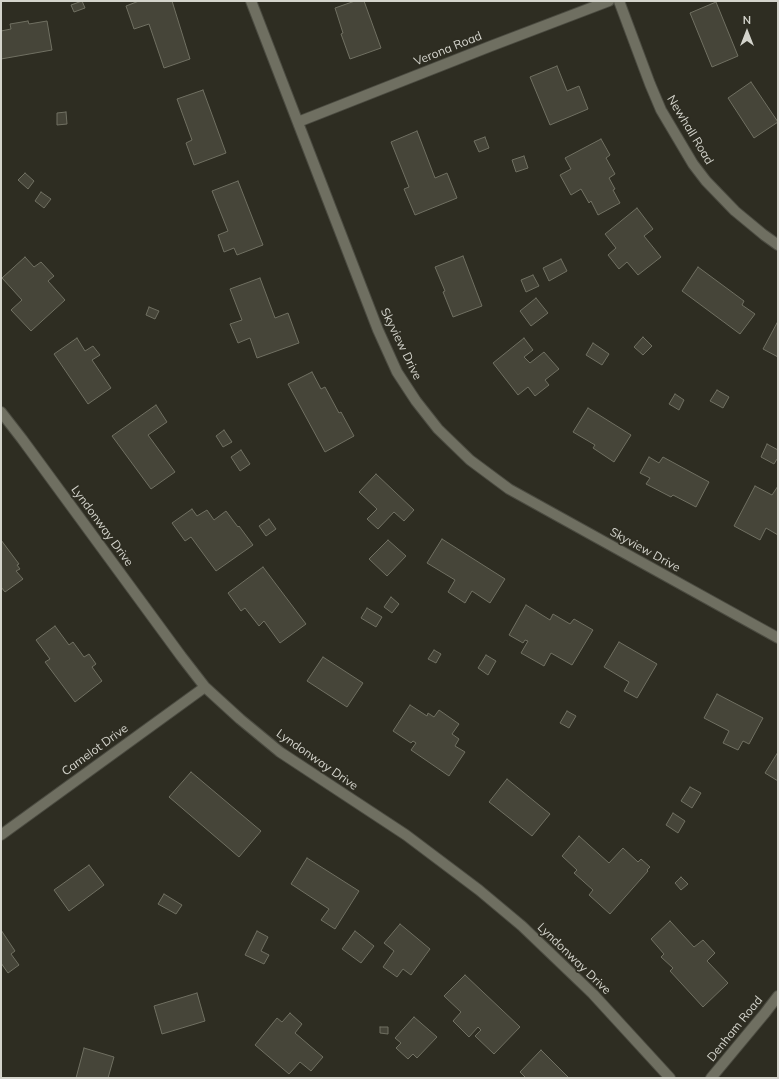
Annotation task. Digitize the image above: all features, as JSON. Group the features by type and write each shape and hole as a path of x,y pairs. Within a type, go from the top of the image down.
{"street":[{"name":"Skyview Drive","path":"251,1 378,330 397,372 416,401 438,429 470,460 509,489 778,638"},
{"name":"Verona Road","path":"298,122 609,1"},
{"name":"Newhall Road","path":"619,1 650,84 662,110 693,164 706,181 735,211 778,245"},
{"name":"Lyndonway Drive","path":"1,412 205,687 240,719 280,752 406,835 504,910 593,994 670,1078"},
{"name":"Camelot Drive","path":"1,835 205,687"},
{"name":"Denham Road","path":"711,1078 778,996"}],"building":[{"path":"82,1 85,8 74,12 71,5"},
{"path":"139,1 172,1 190,59 164,68 149,24 134,29 126,6"},
{"path":"355,1 364,1 381,48 350,59 341,34 343,33 335,8"},
{"path":"716,2 738,56 712,67 690,13"},
{"path":"28,21 29,24 47,21 52,50 1,59 1,31 11,29 10,24"},
{"path":"557,66 567,91 579,86 588,109 550,125 530,77"},
{"path":"751,82 778,122 754,138 728,98"},
{"path":"203,90 226,153 194,165 186,143 192,140 177,99"},
{"path":"66,112 67,124 57,125 57,113"},
{"path":"417,131 435,178 447,173 457,198 415,215 404,189 409,187 391,142"},
{"path":"485,137 489,148 479,152 474,141"},
{"path":"601,139 610,155 606,158 615,174 609,178 620,203 598,215 591,201 589,203 581,189 571,195 560,175 571,169 565,158"},
{"path":"524,156 528,168 516,172 512,160"},
{"path":"25,173 34,181 28,189 18,180"},
{"path":"238,181 263,245 237,255 234,248 224,252 218,235 228,231 212,191"},
{"path":"41,192 51,199 44,208 35,201"},
{"path":"637,208 653,229 644,236 661,257 638,275 627,262 619,269 608,255 616,248 605,234"},
{"path":"463,256 482,306 453,317 443,292 445,291 435,267"},
{"path":"25,257 34,267 41,262 54,276 48,281 65,300 31,331 11,310 22,300 2,278"},
{"path":"561,259 567,271 549,281 543,268"},
{"path":"698,267 744,301 742,305 755,314 740,334 682,291"},
{"path":"533,275 539,286 526,292 521,280"},
{"path":"260,278 275,318 288,313 299,343 257,358 250,338 238,343 230,324 242,320 230,289"},
{"path":"536,298 548,313 531,326 520,311"},
{"path":"149,307 159,311 155,319 146,315"},
{"path":"778,323 778,357 763,349"},
{"path":"643,337 652,346 643,355 634,347"},
{"path":"77,338 85,351 93,346 100,355 92,360 111,388 88,404 54,354"},
{"path":"524,338 533,350 524,357 530,363 544,352 559,369 545,380 549,385 535,396 528,387 518,395 493,363"},
{"path":"593,343 609,354 602,365 586,355"},
{"path":"312,372 321,389 325,387 354,436 325,452 288,384"},
{"path":"717,390 729,397 723,408 710,401"},
{"path":"675,394 684,400 679,410 669,404"},
{"path":"156,405 167,422 148,435 175,472 151,489 112,436"},
{"path":"588,408 631,435 614,462 593,448 595,445 573,432"},
{"path":"224,430 232,442 223,447 216,436"},
{"path":"767,444 778,450 778,459 774,464 761,457"},
{"path":"241,450 250,464 240,471 231,457"},
{"path":"649,457 659,463 663,457 709,482 696,507 673,495 671,497 646,484 650,478 640,473"},
{"path":"376,474 414,510 404,521 394,512 378,529 367,519 377,509 359,492"},
{"path":"755,486 772,495 778,486 778,535 766,528 760,540 734,526"},
{"path":"192,509 197,516 207,510 214,520 226,511 253,545 216,571 191,537 185,541 172,523"},
{"path":"269,519 276,529 266,536 259,526"},
{"path":"442,539 505,579 490,603 472,591 465,603 448,592 455,580 427,563"},
{"path":"1,540 19,564 17,565 20,569 16,571 23,579 5,592 1,587"},
{"path":"388,540 406,556 387,576 369,559"},
{"path":"263,567 306,624 280,643 264,621 259,626 245,608 241,611 228,593"},
{"path":"391,597 399,604 392,613 384,607"},
{"path":"526,605 550,620 553,614 570,624 574,619 593,630 572,665 551,653 544,666 521,653 528,641 525,640 523,643 509,635"},
{"path":"367,608 382,617 376,627 361,618"},
{"path":"55,626 69,645 73,642 84,657 89,654 96,664 92,667 102,681 75,702 45,662 50,659 36,640"},
{"path":"619,642 657,664 637,698 624,691 629,682 604,667"},
{"path":"434,650 441,654 436,663 428,659"},
{"path":"486,655 496,661 488,675 478,668"},
{"path":"323,657 363,683 347,707 307,681"},
{"path":"717,694 763,718 749,744 743,741 738,750 723,743 729,731 704,718"},
{"path":"410,705 427,716 428,713 434,717 439,710 459,724 452,734 459,739 455,746 465,752 449,776 411,750 416,743 413,741 411,743 393,731"},
{"path":"567,711 576,716 569,728 560,723"},
{"path":"778,752 778,781 765,773"},
{"path":"191,772 261,831 239,857 169,797"},
{"path":"507,779 550,814 532,836 489,802"},
{"path":"690,787 701,793 692,808 681,801"},
{"path":"673,813 685,821 678,833 666,825"},
{"path":"579,836 609,863 623,848 638,862 641,859 650,867 610,914 589,895 593,890 574,873 577,870 562,856"},
{"path":"307,858 359,891 335,929 321,920 329,909 291,884"},
{"path":"89,865 104,885 69,911 54,890"},
{"path":"681,877 688,884 681,890 675,883"},
{"path":"164,894 182,905 176,914 158,904"},
{"path":"670,921 694,947 703,940 715,953 707,961 728,983 703,1007 670,971 673,968 661,957 664,954 651,939"},
{"path":"400,924 430,949 411,975 403,969 397,977 383,967 394,951 384,943"},
{"path":"1,930 15,951 11,954 19,965 8,973 1,963"},
{"path":"257,931 268,937 261,951 269,955 264,964 245,955"},
{"path":"355,931 374,946 361,963 342,949"},
{"path":"465,975 520,1027 494,1054 475,1036 481,1030 478,1027 469,1037 453,1021 461,1012 444,996"},
{"path":"197,993 205,1021 162,1034 154,1006"},
{"path":"290,1013 302,1024 295,1033 323,1057 311,1071 300,1062 289,1074 255,1045 277,1018 282,1022"},
{"path":"414,1017 437,1037 417,1058 413,1054 408,1059 396,1048 401,1043 395,1038"},
{"path":"380,1027 388,1027 388,1034 380,1033"},
{"path":"84,1048 114,1057 108,1078 76,1078"},
{"path":"541,1050 569,1078 526,1078 520,1072"}]}
